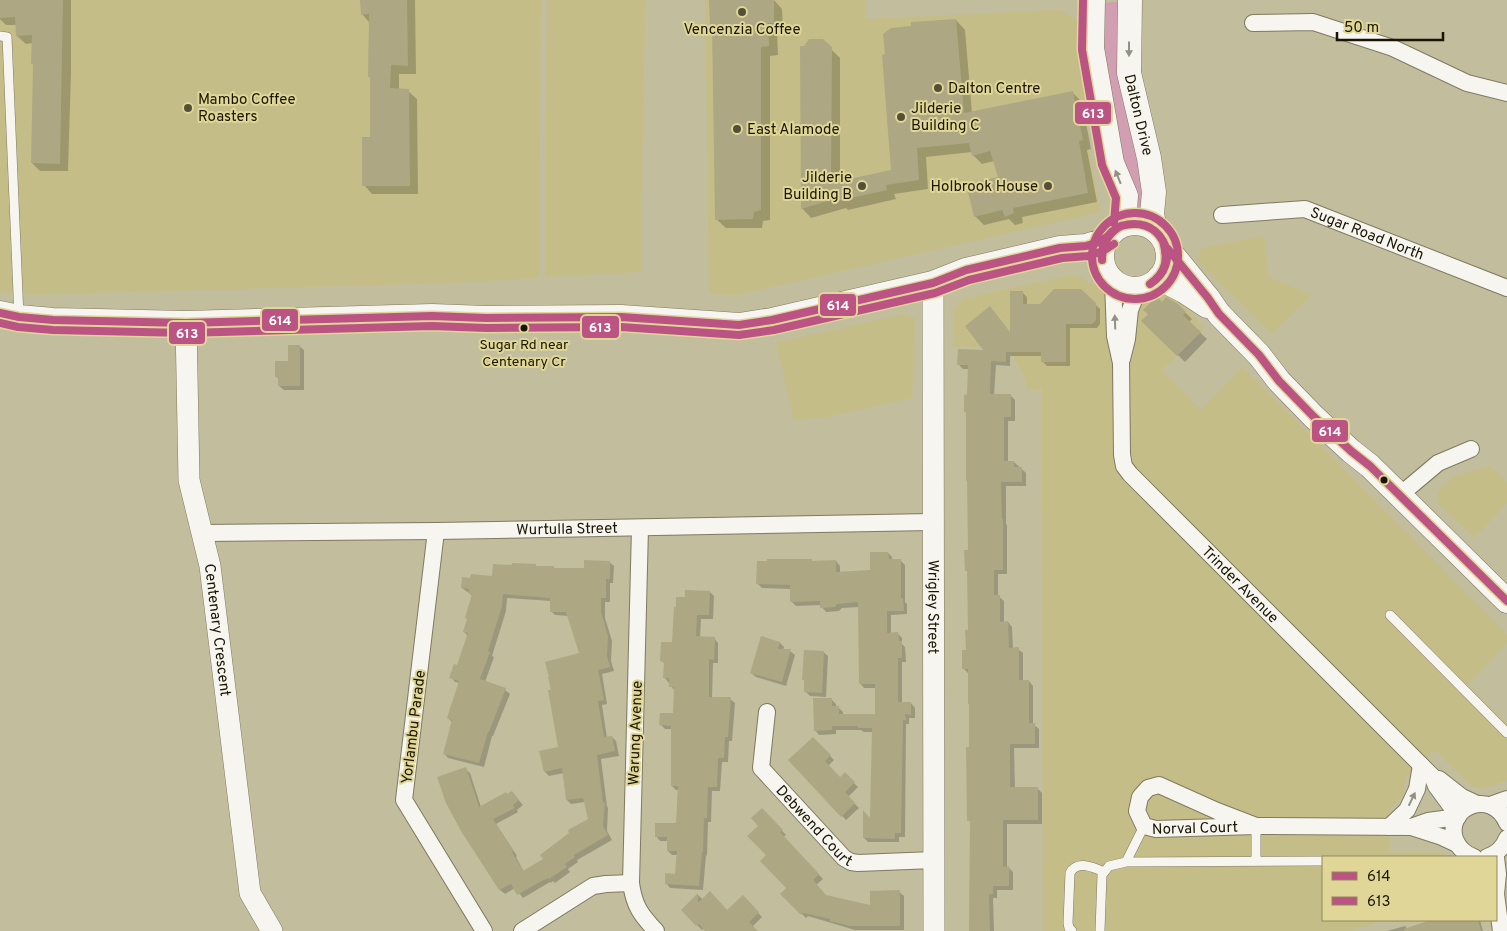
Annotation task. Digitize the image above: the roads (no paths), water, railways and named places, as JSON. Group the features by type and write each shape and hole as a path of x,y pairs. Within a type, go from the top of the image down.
{"main road":[{"path":"1093,0 1092,48 1112,163 1126,196 1116,230 1104,244 1102,254 1109,275"},
{"name":"Dalton Drive","path":"1130,0 1129,73 1149,158 1154,192 1152,214 1161,238"},
{"path":"9,315 53,320 186,323 432,316 486,318 621,317 739,324 772,320 933,283 966,270 1060,248 1086,246 1099,242 1116,230 1134,222 1145,224 1161,238 1219,314 1259,355 1285,373 1320,406 1349,437 1370,466 1507,601"},
{"path":"933,283 954,285 1082,260 1092,261 1122,286 1132,289 1150,283 1165,270 1168,259 1161,238"},
{"path":"1150,283 1184,291 1219,314"}],"street":[{"path":"1252,23 1314,22 1393,48 1467,83 1507,93"},
{"name":"Sugar Road North","path":"1222,215 1305,209 1507,288"},
{"name":"Trinder Avenue","path":"1109,275 1115,336 1121,363 1122,455 1124,466 1427,771 1462,797 1498,809 1507,823"},
{"name":"Wrigley Street","path":"933,283 934,931"},
{"name":"Trinder Avenue","path":"1121,363 1127,338 1130,310 1134,300 1150,283"},
{"name":"Centenary Crescent","path":"186,323 189,480 210,566 250,894 272,931"},
{"path":"1400,495 1438,463 1471,449"},
{"name":"Wurtulla Street","path":"202,533 640,528 932,522"},
{"name":"Warung Avenue","path":"640,528 631,884 632,898 637,908 656,931"},
{"name":"Yorlambu Parade","path":"436,531 404,800 484,931"},
{"name":"Debwend Court","path":"768,712 761,768 844,858 851,862 934,860"},
{"path":"1389,827 1407,810 1427,771"},
{"name":"Trinder Avenue","path":"1427,771 1458,817"},
{"name":"Norval Court","path":"1256,826 1159,785 1148,788 1140,797 1137,811 1144,826 1156,830 1256,826 1411,827 1457,844 1463,852 1481,856"},
{"path":"1457,844 1454,836 1454,826 1458,817 1468,807 1507,799"},
{"name":"Norval Court","path":"1411,827 1428,821 1458,817"},
{"path":"1487,856 1502,848 1507,838"},
{"path":"1497,873 1501,931"},
{"path":"522,931 593,886 631,884"}],"lane":[{"path":"0,36 7,36 9,315"},
{"path":"1390,615 1507,732"},
{"path":"1126,862 1144,826"},
{"path":"1256,826 1256,861"},
{"path":"1100,931 1102,875 1109,866 1126,862 1322,861"},
{"path":"1072,931 1068,928 1068,923 1070,873 1072,868 1094,867 1104,872"}],"place":[{"name":"Vencenzia Coffee","path":"742,12"},
{"name":"Dalton Centre","path":"938,88"},
{"name":"Mambo Coffee Roasters","path":"188,108"},
{"name":"Jilderie Building C","path":"901,117"},
{"name":"East Alamode","path":"737,129"},
{"name":"Jilderie Building B","path":"862,186"},
{"name":"Holbrook House","path":"1048,186"},
{"name":"Sugar Rd near Centenary Cr","path":"524,328"}]}
